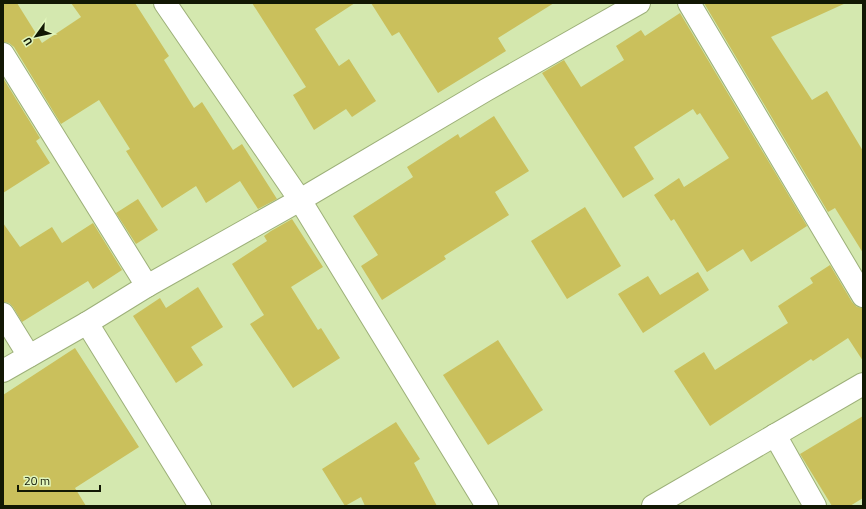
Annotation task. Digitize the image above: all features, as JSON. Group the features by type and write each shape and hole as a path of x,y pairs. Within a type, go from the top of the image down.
{"street":[{"path":"165,3 300,200 487,506"},
{"path":"3,370 87,323 147,286 300,200 486,90 639,3"},
{"path":"689,3 863,296"},
{"path":"3,54 147,286"},
{"path":"3,314 29,356"},
{"path":"87,323 200,506"},
{"path":"653,506 863,384"},
{"path":"775,435 814,506"}],"building":[{"path":"3,3 17,3 42,43 81,17 71,3 135,3 169,56 164,60 194,108 202,102 233,150 242,144 277,199 258,209 240,181 206,203 196,186 162,208 126,151 130,149 99,100 61,124 14,47 9,43 3,42"},
{"path":"252,3 355,3 315,29 339,66 349,59 376,101 352,117 346,109 314,130 293,95 306,87"},
{"path":"371,3 554,3 498,38 506,51 438,93 399,32 392,36"},
{"path":"704,3 846,3 771,37 812,100 827,91 863,151 863,253 835,208 828,212"},
{"path":"680,13 807,226 751,262 743,249 707,272 674,219 671,221 654,195 679,178 684,187 729,158 700,113 697,115 693,109 634,147 654,179 623,198 542,73 564,60 581,87 624,60 616,46 641,30 645,36"},
{"path":"3,78 40,138 36,141 50,163 3,193"},
{"path":"494,116 529,171 495,192 509,215 444,256 446,259 382,300 361,266 378,255 353,216 413,177 407,167 458,134 460,138"},
{"path":"138,199 158,230 136,244 116,213"},
{"path":"585,207 621,266 567,299 531,241"},
{"path":"292,219 323,267 291,287 318,330 321,328 340,358 293,388 250,324 264,315 232,264 267,241 264,236"},
{"path":"3,223 20,247 52,227 62,243 93,223 122,270 93,289 88,281 22,322 13,307 9,303 3,302"},
{"path":"830,265 852,302 857,307 863,308 863,361 848,338 813,361 811,359 710,426 674,371 704,352 715,370 788,323 778,306 813,283 810,278"},
{"path":"698,272 709,290 643,333 618,294 648,276 660,295"},
{"path":"198,287 223,327 191,347 203,365 176,383 133,316 160,298 166,308"},
{"path":"498,340 543,410 488,445 443,375"},
{"path":"75,348 139,447 75,488 86,506 3,506 3,395"},
{"path":"863,416 863,498 850,506 832,506 800,454"},
{"path":"396,422 420,459 414,463 437,506 365,506 361,497 345,506 322,469"}]}
